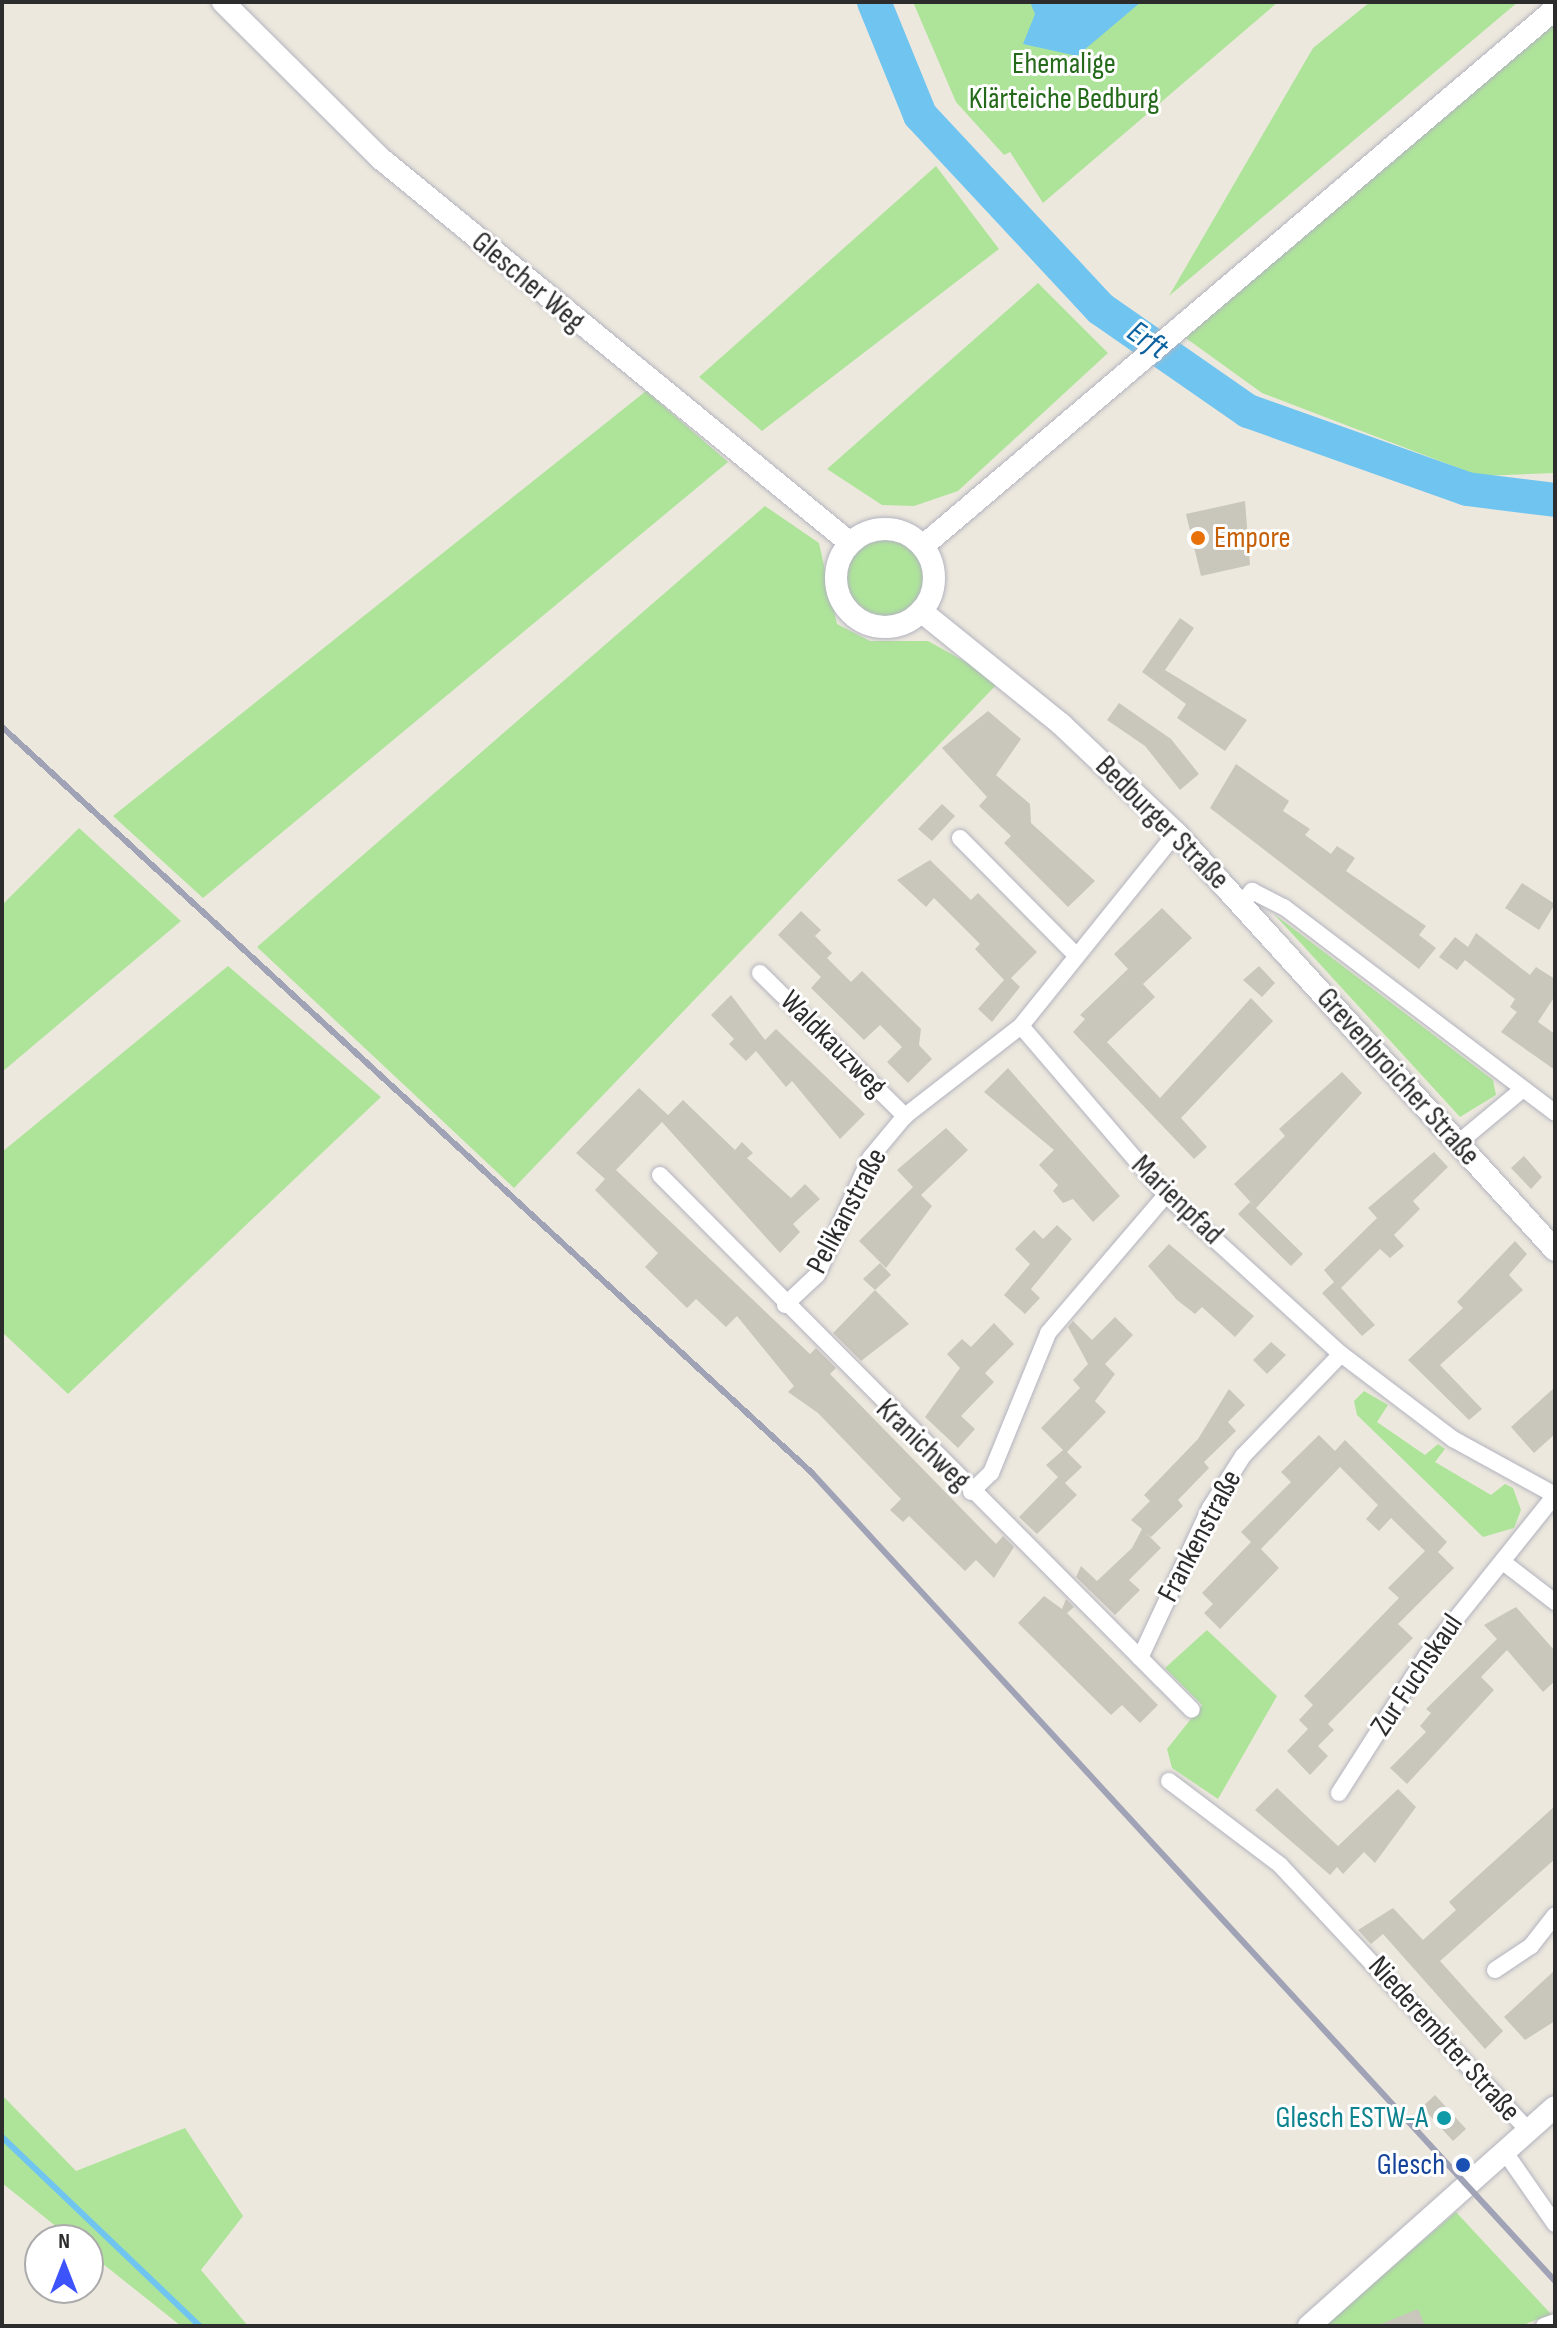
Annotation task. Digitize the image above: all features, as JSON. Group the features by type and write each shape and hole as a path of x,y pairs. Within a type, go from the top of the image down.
{"main road":[{"name":"Glescher Weg","path":"223,2 380,158 709,433 850,543"},
{"path":"923,546 1555,9"},
{"path":"882,529 923,546 934,576 921,611 882,627 851,614 836,583 850,543 882,529"},
{"name":"Bedburger Straße","path":"921,611 1061,724 1176,833 1242,903"},
{"name":"Grevenbroicher Straße","path":"1242,903 1555,1250"},
{"name":"Niederembter Straße","path":"1309,2326 1507,2155 1555,2107"}],"street":[{"path":"1021,1026 1074,953 1176,833"},
{"path":"960,838 1074,953"},
{"name":"Bedburger Straße","path":"1242,903 1252,891 1284,907 1555,1113"},
{"name":"Waldkauzweg","path":"760,973 905,1116"},
{"name":"Pelikanstraße","path":"785,1305 817,1275 870,1158 905,1116 1021,1026"},
{"name":"Marienpfad","path":"1021,1026 1166,1195 1341,1354 1453,1439 1555,1495 1503,1562"},
{"path":"1457,1144 1523,1089"},
{"name":"Kranichweg","path":"660,1175 785,1305 1192,1710"},
{"path":"971,1492 991,1473 1048,1333 1166,1195"},
{"name":"Frankenstraße","path":"1140,1658 1210,1508 1243,1456 1341,1354"},
{"path":"1503,1562 1555,1602"},
{"name":"Zur Fuchskaul","path":"1339,1793 1427,1655 1503,1562"},
{"name":"Niederembter Straße","path":"1169,1781 1280,1865 1529,2131"},
{"path":"1495,1970 1531,1946 1555,1915"},
{"path":"1507,2155 1555,2224"},
{"path":"1544,2326 1555,2322"}],"green space":[{"name":"Ehemalige Klärteiche Bedburg","path":"913,2 1278,2 1043,203 1010,152 1004,155 956,102"},
{"path":"1370,2 1518,2 1169,296 1313,48"},
{"path":"1555,23 1555,473 1479,476 1262,393 1183,336"},
{"path":"936,166 999,249 762,431 699,377"},
{"path":"1038,283 1108,353 958,491 914,506 882,505 827,469"},
{"path":"646,391 728,462 203,898 113,816"},
{"path":"765,506 819,543 837,624 870,641 928,641 1000,681 514,1188 257,947"},
{"path":"885,540 899,543 912,551 920,564 923,578 920,592 912,605 899,613 885,616 871,613 858,605 850,592 847,578 850,564 858,551 871,543"},
{"path":"79,828 181,921 2,1072 2,905"},
{"path":"1274,914 1493,1080 1496,1095 1460,1117"},
{"path":"228,966 381,1097 68,1394 2,1332 2,1152"},
{"path":"1364,1391 1388,1405 1377,1422 1425,1455 1438,1444 1445,1449 1435,1462 1491,1495 1505,1484 1513,1488 1521,1510 1514,1528 1483,1537 1357,1415 1354,1401"},
{"path":"1207,1630 1277,1696 1218,1799 1172,1768 1167,1749 1202,1705 1165,1668"},
{"path":"2,2095 76,2171 185,2128 243,2216 201,2270 248,2326 181,2326 104,2265 104,2224 53,2224 2,2183"},
{"path":"1456,2212 1551,2314 1521,2326 1324,2326"}],"water":[{"path":"1030,2 1141,2 1077,56 1023,44 1035,14"}],"building":[{"path":"1245,501 1250,565 1201,576 1186,514"},
{"path":"1180,618 1194,628 1165,670 1247,720 1225,751 1177,718 1186,704 1142,672"},
{"path":"1119,703 1171,739 1199,774 1180,790 1145,746 1107,720"},
{"path":"988,711 1021,739 996,775 1030,804 1031,823 1095,881 1068,907 1004,843 1011,836 979,806 987,797 942,748"},
{"path":"1236,764 1289,801 1283,811 1310,829 1305,835 1331,854 1337,846 1355,858 1346,871 1426,926 1419,935 1436,948 1419,969 1210,808"},
{"path":"942,804 955,816 932,841 918,829"},
{"path":"930,860 971,900 978,893 1037,952 1011,978 1020,987 992,1022 978,1009 1004,980 975,949 980,944 934,898 926,907 897,880"},
{"path":"1522,883 1555,904 1539,930 1505,908"},
{"path":"1162,908 1192,938 1143,984 1155,997 1107,1042 1160,1098 1251,998 1273,1021 1181,1118 1207,1147 1194,1159 1073,1032 1085,1019 1080,1015 1128,969 1114,954"},
{"path":"801,911 821,930 815,936 832,953 827,958 851,982 862,971 921,1029 919,1045 932,1059 908,1083 887,1062 902,1047 880,1025 864,1040 811,988 821,977 778,935"},
{"path":"1476,933 1530,975 1536,967 1555,979 1555,996 1538,1022 1555,1034 1555,1070 1501,1032 1517,1012 1510,1007 1515,999 1465,960 1457,970 1439,957 1455,937 1468,947"},
{"path":"1259,966 1275,983 1262,997 1243,980"},
{"path":"731,995 765,1040 776,1029 865,1114 840,1139 792,1081 786,1087 756,1051 746,1061 729,1044 734,1039 711,1015"},
{"path":"1008,1068 1120,1196 1093,1222 1073,1199 1063,1203 1053,1191 1058,1185 1039,1165 1054,1150 984,1092"},
{"path":"1342,1072 1362,1093 1256,1208 1303,1254 1291,1266 1238,1214 1250,1202 1255,1207 1234,1184 1285,1136 1279,1129"},
{"path":"639,1088 668,1115 683,1100 735,1150 742,1142 753,1153 747,1158 791,1198 805,1184 820,1199 793,1224 800,1232 780,1253 662,1122 616,1170 810,1354 816,1348 836,1368 830,1374 996,1544 1003,1536 1014,1547 994,1578 976,1560 965,1571 909,1516 903,1522 890,1510 901,1499 818,1413 788,1392 794,1386 737,1316 726,1327 696,1299 687,1308 645,1267 658,1253 595,1190 605,1179 576,1153"},
{"path":"946,1128 968,1150 921,1195 932,1206 886,1268 859,1241 913,1187 897,1170"},
{"path":"1434,1152 1448,1167 1413,1201 1420,1209 1394,1235 1404,1246 1390,1258 1380,1249 1341,1288 1375,1325 1362,1336 1322,1293 1334,1282 1324,1270 1377,1218 1368,1208"},
{"path":"1524,1156 1542,1177 1531,1189 1511,1168"},
{"path":"1057,1225 1072,1239 1031,1289 1040,1298 1025,1314 1004,1295 1030,1264 1015,1249 1034,1230 1043,1239"},
{"path":"1515,1241 1527,1254 1509,1275 1523,1290 1440,1365 1482,1409 1469,1420 1408,1360 1463,1308 1457,1302"},
{"path":"1169,1244 1254,1316 1235,1337 1202,1307 1195,1314 1177,1300 1148,1266"},
{"path":"880,1263 891,1275 875,1290 863,1279"},
{"path":"875,1290 909,1324 861,1361 833,1333"},
{"path":"1115,1317 1133,1335 1105,1364 1115,1374 1095,1401 1106,1412 1067,1452 1082,1467 1065,1483 1077,1495 1037,1534 1019,1517 1058,1477 1046,1465 1063,1450 1041,1428 1080,1388 1073,1380 1088,1364 1068,1327 1073,1321 1092,1340"},
{"path":"994,1323 1014,1344 985,1373 994,1382 961,1416 975,1429 958,1448 925,1417 960,1368 947,1354 962,1339 971,1347"},
{"path":"1271,1342 1286,1355 1267,1374 1253,1360"},
{"path":"1555,1387 1555,1434 1534,1453 1511,1427"},
{"path":"1229,1389 1245,1405 1228,1422 1236,1431 1204,1462 1209,1468 1178,1500 1183,1506 1151,1537 1146,1533 1161,1548 1129,1580 1140,1590 1115,1615 1076,1577 1081,1566 1097,1581 1132,1548 1142,1529 1131,1520 1150,1501 1144,1495 1198,1439"},
{"path":"1319,1435 1335,1451 1345,1440 1447,1542 1438,1552 1454,1568 1398,1624 1413,1638 1328,1724 1334,1730 1318,1746 1328,1756 1310,1775 1287,1751 1308,1729 1299,1720 1313,1705 1304,1696 1399,1598 1388,1588 1425,1551 1391,1518 1379,1531 1366,1519 1378,1505 1340,1467 1261,1549 1279,1568 1220,1629 1204,1613 1213,1604 1202,1593 1251,1542 1241,1532 1291,1482 1281,1472"},
{"path":"1044,1596 1062,1609 1066,1599 1074,1607 1067,1613 1158,1705 1140,1723 1122,1705 1111,1715 1018,1623"},
{"path":"1516,1607 1555,1651 1555,1681 1543,1692 1507,1650 1481,1677 1494,1690 1407,1784 1390,1768 1426,1732 1420,1726 1431,1713 1426,1709 1497,1639 1484,1625"},
{"path":"1277,1788 1338,1846 1398,1789 1416,1807 1375,1863 1364,1852 1343,1874 1337,1867 1330,1875 1255,1810"},
{"path":"1555,1806 1555,1859 1440,1961 1503,2031 1485,2049 1383,1934 1371,1944 1358,1930 1393,1908 1423,1940 1456,1910 1449,1902"},
{"path":"1555,1970 1555,2021 1525,2040 1504,2017"},
{"name":"Glesch ESTW-A","path":"1435,2095 1466,2129 1453,2141 1422,2107"},
{"path":"1418,2309 1425,2326 1379,2326 1379,2325"}],"waterway":[{"name":"Erft","path":"874,2 920,115 1101,309 1248,411 1467,489 1555,500"},
{"path":"2,2137 200,2326"}],"railway":[{"path":"2,727 812,1473 1555,2281"}],"place":[{"name":"Empore","path":"1198,538"},
{"name":"Glesch ESTW-A","path":"1444,2118"},
{"name":"Glesch","path":"1463,2165"}]}
